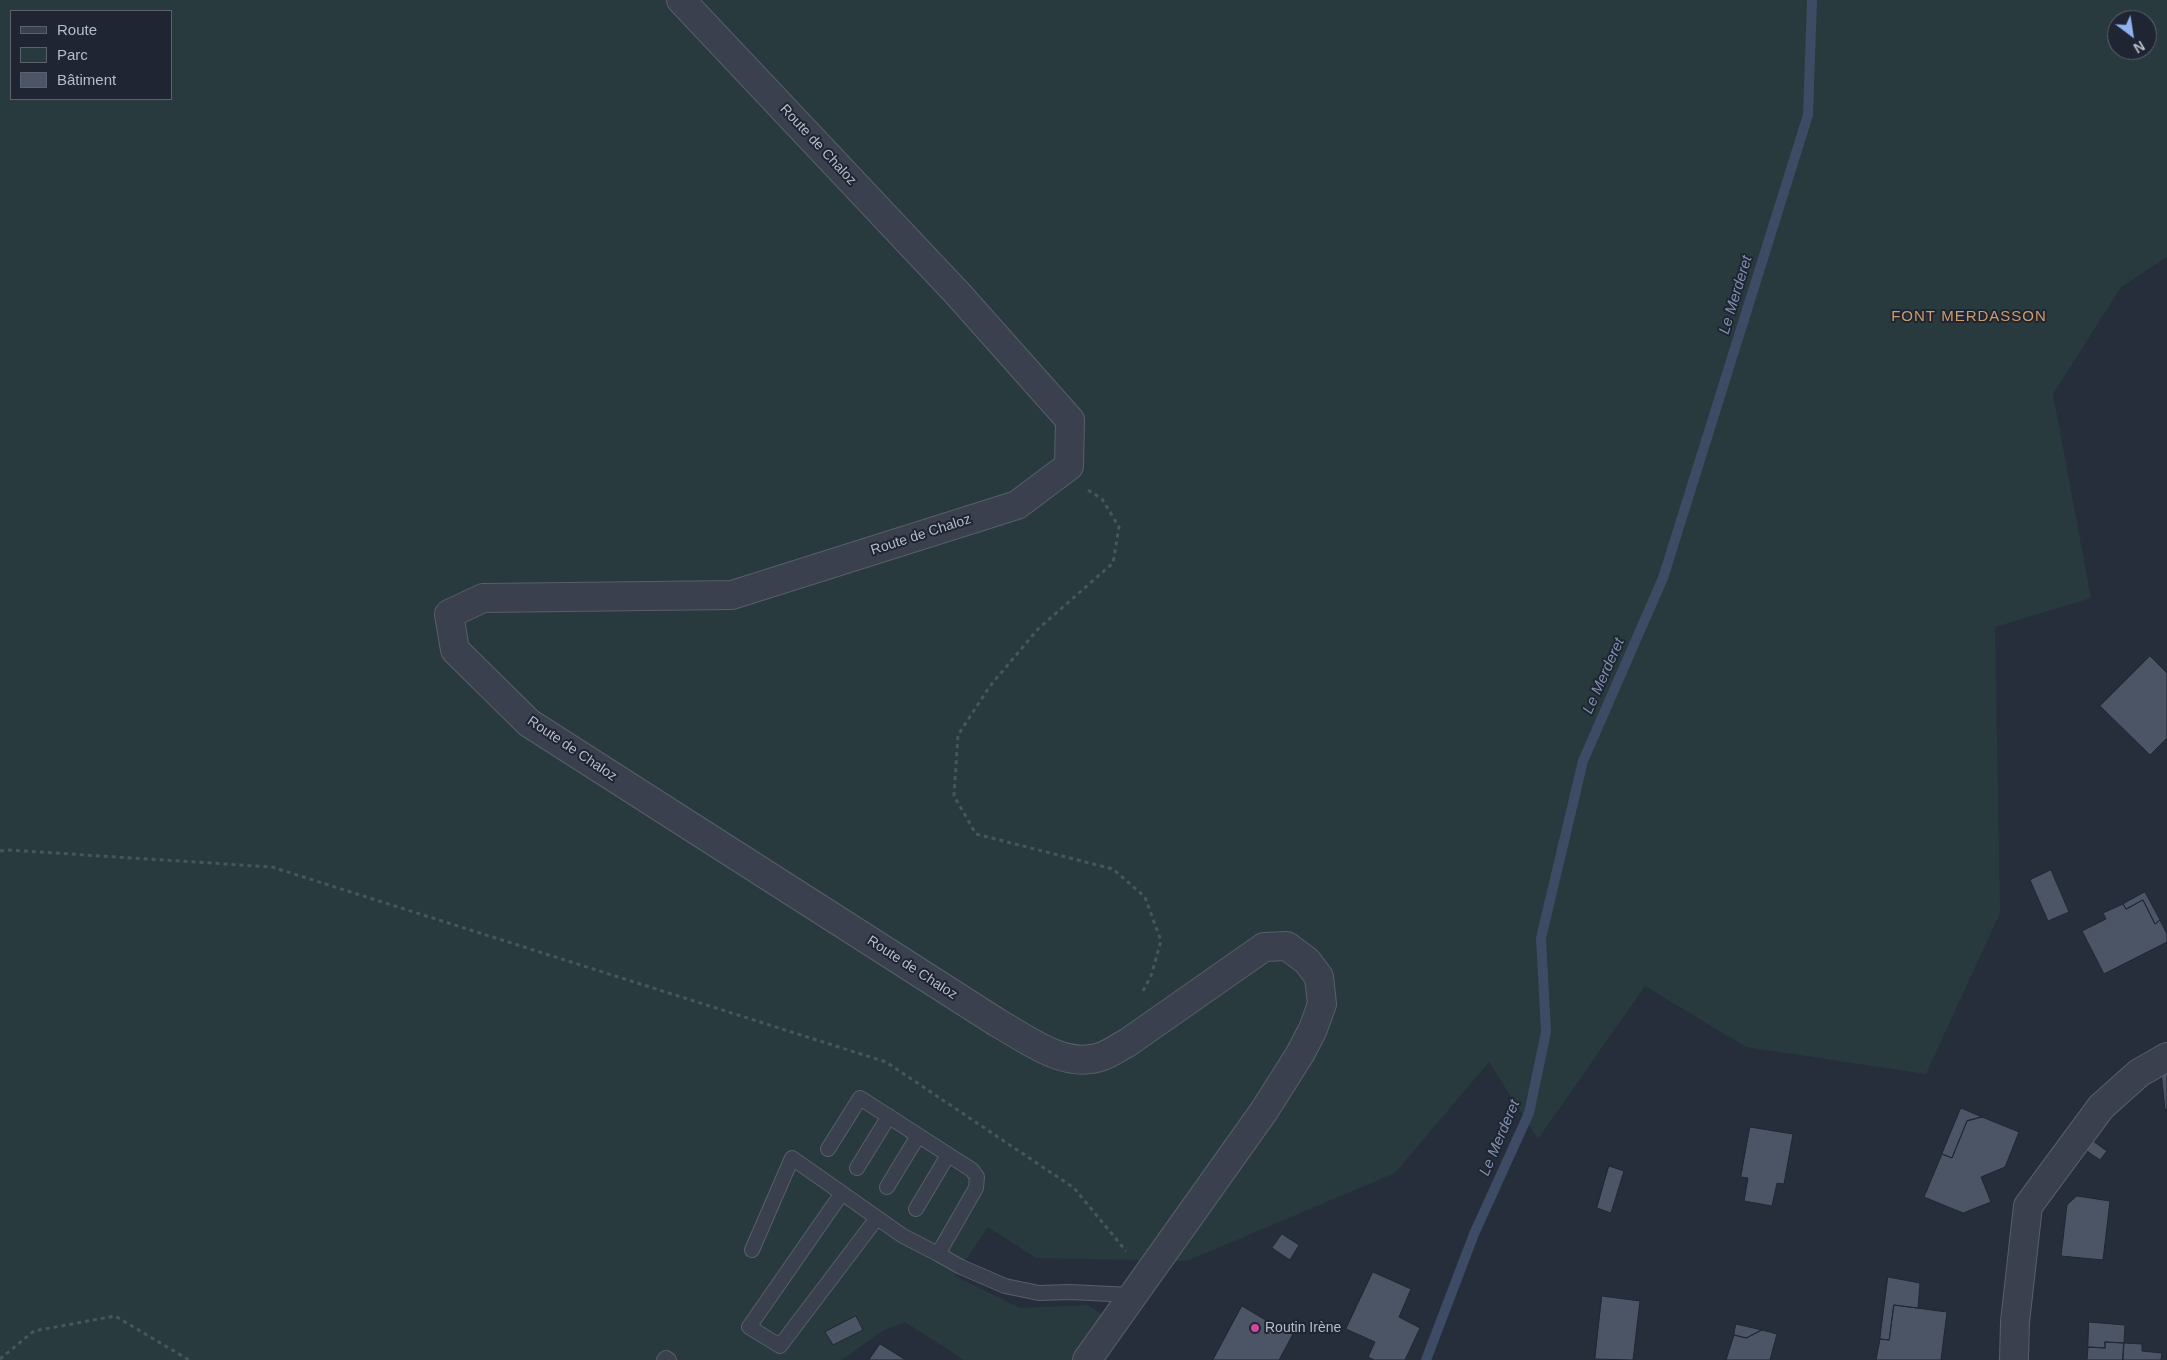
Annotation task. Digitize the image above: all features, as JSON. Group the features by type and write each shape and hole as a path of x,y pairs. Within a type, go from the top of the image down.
{"street":[{"name":"Route de Chaloz","path":"681,0 958,294 1070,420 1069,466 1017,505 732,595 483,598 449,614 455,650 529,723 998,1024 1058,1056 1085,1060 1103,1056 1127,1043 1264,947 1287,946 1307,961 1319,977 1322,1004 1313,1029 1300,1054 1264,1110 1087,1360"},
{"path":"2014,1360 2015,1322 2028,1206 2101,1107 2139,1073 2167,1057"}],"lane":[{"path":"828,1149 860,1098 972,1170 977,1177 976,1188 938,1254"},
{"path":"857,1168 889,1116"},
{"path":"887,1187 918,1136"},
{"path":"916,1209 948,1155"},
{"path":"752,1250 792,1158 903,1236 961,1267 1005,1286 1039,1293 1139,1285"},
{"path":"842,1193 749,1327 780,1346 877,1218"},
{"path":"664,1360 666,1358 669,1360"}],"path":[{"path":"1060,473 1102,499 1119,527 1113,564 1038,630 990,686 958,735 954,796 976,834 1113,869 1145,897 1161,941 1151,976 1143,992"},
{"path":"0,851 272,867 886,1062 1074,1188 1139,1285"},
{"path":"0,1359 34,1331 114,1316 188,1360"}],"green space":[{"path":"0,0 2167,0 2167,257 2121,287 2053,394 2091,598 1995,627 2000,913 1926,1074 1746,1047 1645,986 1538,1139 1489,1062 1395,1173 1187,1261 1036,1258 988,1227 955,1276 1020,1308 1087,1305 1105,1316 1074,1360 964,1360 905,1322 882,1331 842,1360 0,1360"}],"building":[{"path":"2150,656 2167,673 2167,738 2150,755 2100,706"},
{"path":"2051,870 2069,912 2048,921 2030,880"},
{"path":"2145,892 2160,920 2155,924 2143,900 2126,909 2123,904"},
{"path":"2143,900 2155,924 2160,920 2167,934 2167,942 2104,974 2082,931 2106,919 2103,913 2123,904 2126,909"},
{"path":"2167,1070 2167,1109 2165,1110 2161,1071"},
{"path":"1961,1108 1982,1117 1967,1121 1952,1158 1942,1154"},
{"path":"1982,1117 2019,1132 2005,1167 1981,1177 1991,1202 1963,1213 1924,1197 1942,1154 1952,1158 1967,1121"},
{"path":"1750,1127 1793,1134 1784,1184 1777,1183 1772,1206 1744,1201 1748,1178 1741,1177"},
{"path":"2090,1139 2107,1151 2100,1160 2084,1149"},
{"path":"1609,1166 1624,1171 1611,1213 1597,1208"},
{"path":"2077,1196 2110,1201 2103,1260 2061,1256 2067,1205"},
{"path":"1282,1234 1299,1245 1290,1260 1272,1248"},
{"path":"1373,1272 1411,1289 1399,1317 1420,1328 1405,1360 1374,1360 1368,1357 1375,1342 1346,1329"},
{"path":"1888,1277 1920,1283 1918,1308 1894,1305 1889,1340 1880,1339"},
{"path":"1602,1296 1640,1301 1633,1360 1595,1359"},
{"path":"1894,1305 1947,1312 1941,1360 1876,1360 1880,1339 1889,1340"},
{"name":"Routin Irène","path":"1242,1306 1293,1334 1279,1360 1213,1360"},
{"path":"856,1316 863,1330 833,1345 825,1332"},
{"path":"2089,1322 2125,1325 2124,1343 2105,1342 2105,1348 2088,1347"},
{"path":"1736,1324 1762,1330 1746,1338 1734,1335"},
{"path":"1762,1330 1777,1334 1770,1360 1726,1360 1734,1335 1746,1338"},
{"path":"2105,1342 2124,1343 2123,1360 2087,1360 2088,1347 2105,1348"},
{"path":"2124,1343 2142,1344 2142,1351 2162,1353 2161,1360 2123,1360"},
{"path":"880,1344 906,1360 869,1360"}],"waterway":[{"name":"Le Merderet","path":"1426,1360 1474,1234 1529,1113 1546,1032 1541,938 1583,761 1663,578 1808,115 1812,0"}],"place":[{"name":"Routin Irène","path":"1255,1328"}],"district":[{"name":"FONT MERDASSON","path":"1969,317"}]}
